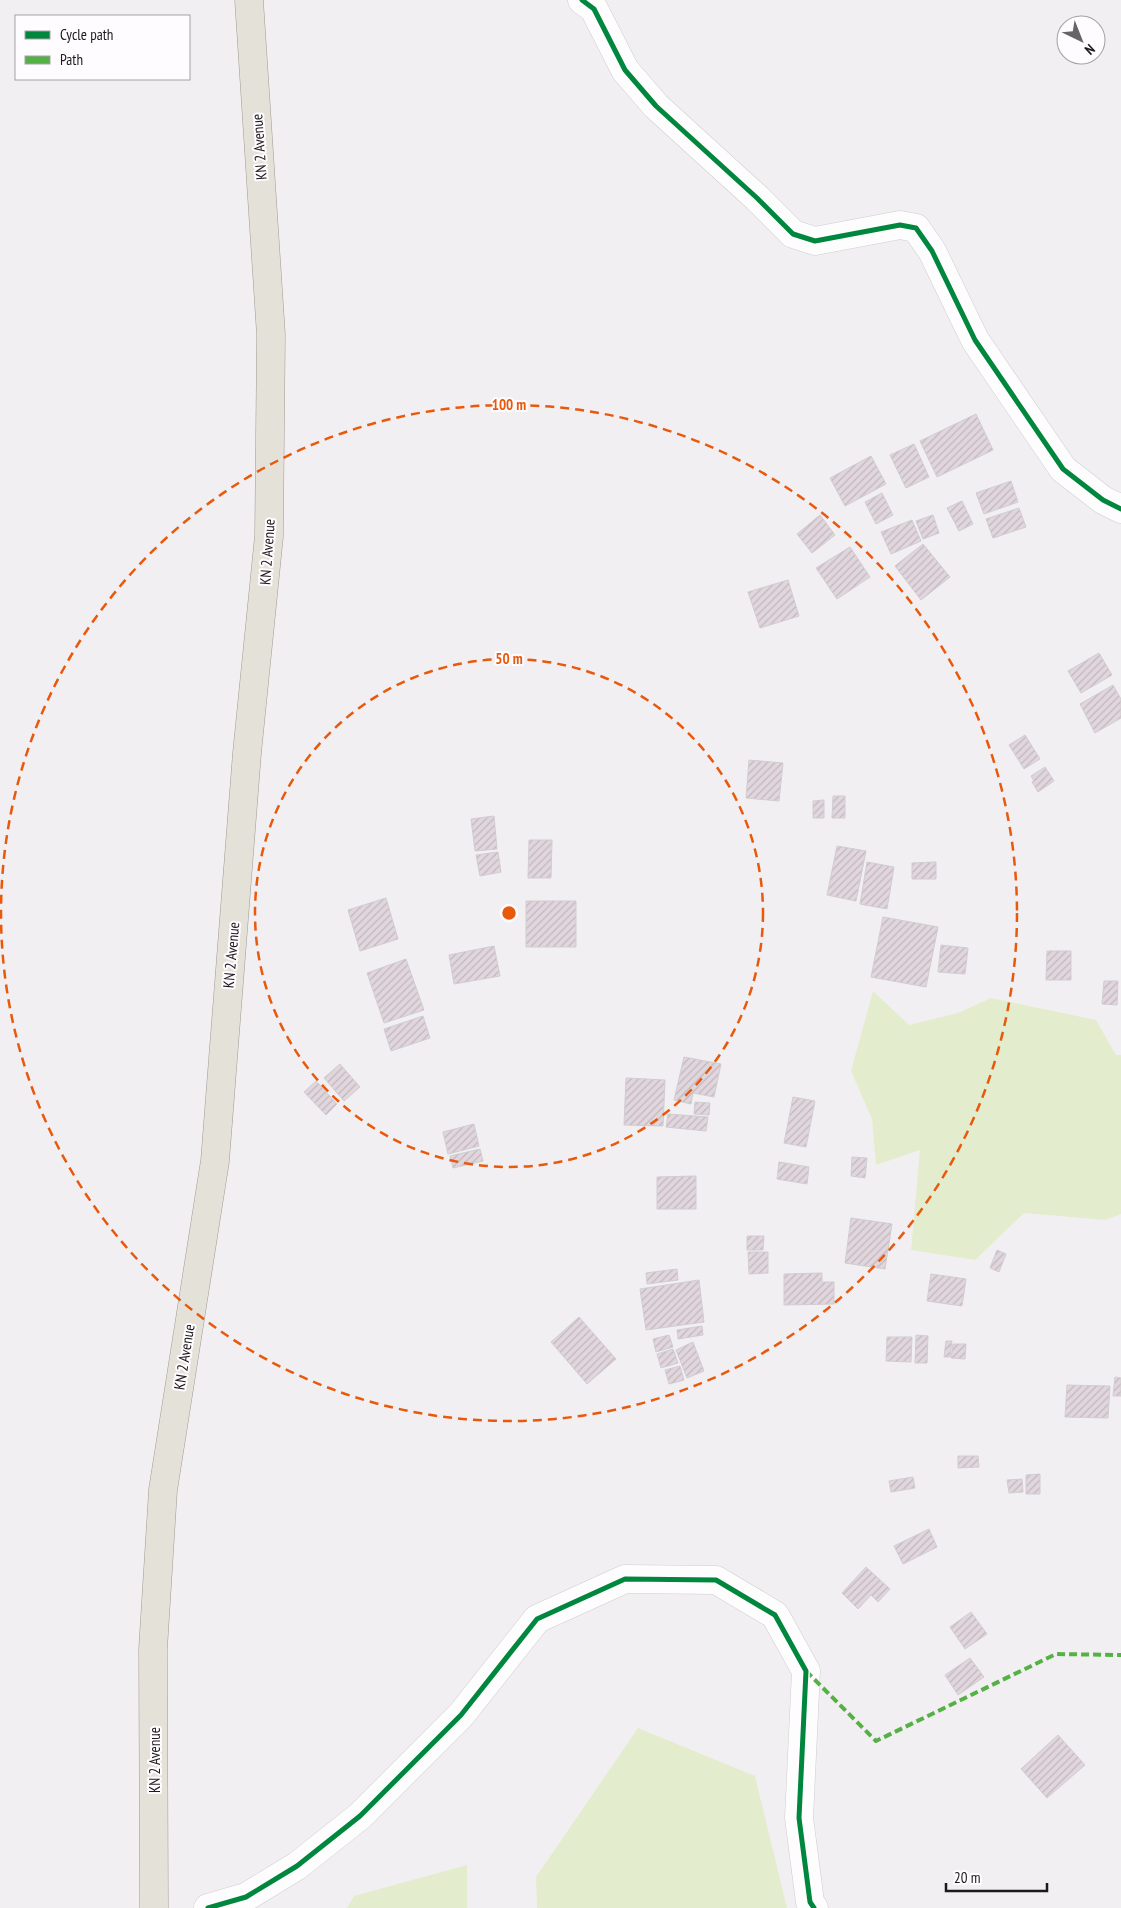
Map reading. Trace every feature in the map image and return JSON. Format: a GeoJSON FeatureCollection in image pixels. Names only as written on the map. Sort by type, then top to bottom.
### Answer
{"type":"FeatureCollection","features":[{"type":"Feature","properties":{"kind":"main road","name":"KN 2 Avenue"},"geometry":{"type":"LineString","coordinates":[[154,1908],[154,1649],[164,1490],[215,1161],[247,753],[270,536],[271,335],[249,0]]}},
{"type":"Feature","properties":{"kind":"street"},"geometry":{"type":"LineString","coordinates":[[582,0],[594,9],[625,70],[656,106],[757,198],[792,234],[815,241],[900,225],[916,228],[932,251],[974,340],[1063,469],[1103,500],[1121,509]]}},
{"type":"Feature","properties":{"kind":"street"},"geometry":{"type":"LineString","coordinates":[[208,1908],[246,1897],[298,1866],[360,1816],[460,1715],[537,1619],[626,1579],[716,1580],[775,1615],[806,1671],[798,1818],[810,1902],[814,1908]]}},
{"type":"Feature","properties":{"kind":"green space"},"geometry":{"type":"Polygon","coordinates":[[[873,991],[909,1025],[958,1013],[991,998],[1096,1020],[1116,1055],[1121,1055],[1121,1214],[1105,1220],[1024,1213],[975,1260],[911,1250],[920,1150],[876,1165],[872,1119],[851,1071],[873,991]]]}},
{"type":"Feature","properties":{"kind":"green space"},"geometry":{"type":"Polygon","coordinates":[[[638,1728],[755,1776],[787,1908],[537,1908],[536,1877],[638,1728]]]}},
{"type":"Feature","properties":{"kind":"green space"},"geometry":{"type":"Polygon","coordinates":[[[467,1865],[467,1908],[347,1908],[354,1896],[467,1865]]]}},
{"type":"Feature","properties":{"kind":"building"},"geometry":{"type":"Polygon","coordinates":[[[976,414],[993,450],[937,477],[920,441],[976,414]]]}},
{"type":"Feature","properties":{"kind":"building"},"geometry":{"type":"Polygon","coordinates":[[[914,444],[929,477],[906,488],[890,455],[914,444]]]}},
{"type":"Feature","properties":{"kind":"building"},"geometry":{"type":"Polygon","coordinates":[[[871,456],[886,484],[845,506],[830,478],[871,456]]]}},
{"type":"Feature","properties":{"kind":"building"},"geometry":{"type":"Polygon","coordinates":[[[1011,481],[1018,502],[984,514],[976,493],[1011,481]]]}},
{"type":"Feature","properties":{"kind":"building"},"geometry":{"type":"Polygon","coordinates":[[[882,493],[893,515],[876,524],[865,502],[882,493]]]}},
{"type":"Feature","properties":{"kind":"building"},"geometry":{"type":"Polygon","coordinates":[[[962,501],[973,524],[959,531],[947,508],[962,501]]]}},
{"type":"Feature","properties":{"kind":"building"},"geometry":{"type":"Polygon","coordinates":[[[1019,508],[1026,527],[993,538],[986,519],[1019,508]]]}},
{"type":"Feature","properties":{"kind":"building"},"geometry":{"type":"Polygon","coordinates":[[[820,515],[835,535],[812,553],[797,534],[820,515]]]}},
{"type":"Feature","properties":{"kind":"building"},"geometry":{"type":"Polygon","coordinates":[[[933,515],[939,533],[923,539],[916,521],[933,515]]]}},
{"type":"Feature","properties":{"kind":"building"},"geometry":{"type":"Polygon","coordinates":[[[912,520],[921,541],[891,554],[881,532],[912,520]]]}},
{"type":"Feature","properties":{"kind":"building"},"geometry":{"type":"Polygon","coordinates":[[[923,544],[950,577],[921,600],[895,566],[923,544]]]}},
{"type":"Feature","properties":{"kind":"building"},"geometry":{"type":"Polygon","coordinates":[[[850,547],[870,577],[837,599],[816,568],[850,547]]]}},
{"type":"Feature","properties":{"kind":"building"},"geometry":{"type":"Polygon","coordinates":[[[788,580],[799,616],[760,628],[748,592],[788,580]]]}},
{"type":"Feature","properties":{"kind":"building"},"geometry":{"type":"Polygon","coordinates":[[[1099,653],[1112,675],[1081,693],[1068,671],[1099,653]]]}},
{"type":"Feature","properties":{"kind":"building"},"geometry":{"type":"Polygon","coordinates":[[[1113,685],[1121,699],[1121,718],[1095,733],[1080,704],[1113,685]]]}},
{"type":"Feature","properties":{"kind":"building"},"geometry":{"type":"Polygon","coordinates":[[[1025,735],[1040,759],[1024,769],[1009,745],[1025,735]]]}},
{"type":"Feature","properties":{"kind":"building"},"geometry":{"type":"Polygon","coordinates":[[[749,760],[783,763],[779,801],[746,798],[749,760]]]}},
{"type":"Feature","properties":{"kind":"building"},"geometry":{"type":"Polygon","coordinates":[[[1045,767],[1054,781],[1038,792],[1031,776],[1045,767]]]}},
{"type":"Feature","properties":{"kind":"building"},"geometry":{"type":"Polygon","coordinates":[[[833,796],[845,796],[845,818],[832,818],[833,796]]]}},
{"type":"Feature","properties":{"kind":"building"},"geometry":{"type":"Polygon","coordinates":[[[824,800],[824,818],[813,818],[813,801],[824,800]]]}},
{"type":"Feature","properties":{"kind":"building"},"geometry":{"type":"Polygon","coordinates":[[[494,816],[497,849],[475,851],[471,819],[494,816]]]}},
{"type":"Feature","properties":{"kind":"building"},"geometry":{"type":"Polygon","coordinates":[[[529,840],[552,840],[551,878],[528,878],[529,840]]]}},
{"type":"Feature","properties":{"kind":"building"},"geometry":{"type":"Polygon","coordinates":[[[837,846],[866,851],[856,901],[827,895],[837,846]]]}},
{"type":"Feature","properties":{"kind":"building"},"geometry":{"type":"Polygon","coordinates":[[[498,852],[501,872],[480,876],[476,855],[498,852]]]}},
{"type":"Feature","properties":{"kind":"building"},"geometry":{"type":"Polygon","coordinates":[[[867,862],[894,867],[887,909],[860,904],[867,862]]]}},
{"type":"Feature","properties":{"kind":"building"},"geometry":{"type":"Polygon","coordinates":[[[936,862],[936,879],[912,879],[912,863],[936,862]]]}},
{"type":"Feature","properties":{"kind":"building"},"geometry":{"type":"Polygon","coordinates":[[[386,898],[398,939],[360,951],[348,910],[386,898]]]}},
{"type":"Feature","properties":{"kind":"building"},"geometry":{"type":"Polygon","coordinates":[[[526,901],[576,901],[576,947],[526,947],[526,901]]]}},
{"type":"Feature","properties":{"kind":"building"},"geometry":{"type":"Polygon","coordinates":[[[883,917],[938,927],[926,987],[871,977],[883,917]]]}},
{"type":"Feature","properties":{"kind":"building"},"geometry":{"type":"Polygon","coordinates":[[[941,945],[968,948],[965,974],[938,972],[941,945]]]}},
{"type":"Feature","properties":{"kind":"building"},"geometry":{"type":"Polygon","coordinates":[[[494,946],[500,976],[454,984],[449,955],[494,946]]]}},
{"type":"Feature","properties":{"kind":"building"},"geometry":{"type":"Polygon","coordinates":[[[1047,951],[1071,951],[1071,980],[1046,980],[1047,951]]]}},
{"type":"Feature","properties":{"kind":"building"},"geometry":{"type":"Polygon","coordinates":[[[406,959],[424,1010],[384,1023],[367,973],[406,959]]]}},
{"type":"Feature","properties":{"kind":"building"},"geometry":{"type":"Polygon","coordinates":[[[1104,981],[1118,981],[1117,1005],[1102,1004],[1104,981]]]}},
{"type":"Feature","properties":{"kind":"building"},"geometry":{"type":"Polygon","coordinates":[[[423,1016],[430,1038],[391,1051],[384,1029],[423,1016]]]}},
{"type":"Feature","properties":{"kind":"building"},"geometry":{"type":"Polygon","coordinates":[[[684,1057],[721,1064],[714,1097],[693,1093],[691,1104],[674,1100],[684,1057]]]}},
{"type":"Feature","properties":{"kind":"building"},"geometry":{"type":"Polygon","coordinates":[[[340,1064],[360,1087],[344,1101],[324,1078],[340,1064]]]}},
{"type":"Feature","properties":{"kind":"building"},"geometry":{"type":"Polygon","coordinates":[[[626,1078],[665,1080],[663,1126],[624,1125],[626,1078]]]}},
{"type":"Feature","properties":{"kind":"building"},"geometry":{"type":"Polygon","coordinates":[[[316,1081],[337,1104],[326,1115],[304,1092],[316,1081]]]}},
{"type":"Feature","properties":{"kind":"building"},"geometry":{"type":"Polygon","coordinates":[[[793,1097],[815,1101],[806,1147],[784,1143],[793,1097]]]}},
{"type":"Feature","properties":{"kind":"building"},"geometry":{"type":"Polygon","coordinates":[[[695,1102],[710,1103],[709,1115],[694,1114],[695,1102]]]}},
{"type":"Feature","properties":{"kind":"building"},"geometry":{"type":"Polygon","coordinates":[[[668,1114],[708,1117],[706,1131],[666,1127],[668,1114]]]}},
{"type":"Feature","properties":{"kind":"building"},"geometry":{"type":"Polygon","coordinates":[[[474,1124],[479,1146],[448,1154],[443,1132],[474,1124]]]}},
{"type":"Feature","properties":{"kind":"building"},"geometry":{"type":"Polygon","coordinates":[[[480,1149],[483,1161],[453,1168],[450,1156],[480,1149]]]}},
{"type":"Feature","properties":{"kind":"building"},"geometry":{"type":"Polygon","coordinates":[[[852,1157],[867,1158],[865,1178],[851,1176],[852,1157]]]}},
{"type":"Feature","properties":{"kind":"building"},"geometry":{"type":"Polygon","coordinates":[[[779,1162],[809,1167],[807,1184],[777,1179],[779,1162]]]}},
{"type":"Feature","properties":{"kind":"building"},"geometry":{"type":"Polygon","coordinates":[[[696,1176],[696,1209],[657,1209],[657,1177],[696,1176]]]}},
{"type":"Feature","properties":{"kind":"building"},"geometry":{"type":"Polygon","coordinates":[[[851,1218],[892,1224],[885,1269],[845,1263],[851,1218]]]}},
{"type":"Feature","properties":{"kind":"building"},"geometry":{"type":"Polygon","coordinates":[[[747,1236],[764,1236],[763,1250],[747,1250],[747,1236]]]}},
{"type":"Feature","properties":{"kind":"building"},"geometry":{"type":"Polygon","coordinates":[[[997,1250],[1006,1254],[999,1272],[990,1268],[997,1250]]]}},
{"type":"Feature","properties":{"kind":"building"},"geometry":{"type":"Polygon","coordinates":[[[748,1252],[768,1252],[768,1273],[749,1274],[748,1252]]]}},
{"type":"Feature","properties":{"kind":"building"},"geometry":{"type":"Polygon","coordinates":[[[677,1269],[678,1280],[647,1284],[646,1273],[677,1269]]]}},
{"type":"Feature","properties":{"kind":"building"},"geometry":{"type":"Polygon","coordinates":[[[822,1273],[822,1282],[834,1282],[834,1304],[784,1305],[784,1274],[822,1273]]]}},
{"type":"Feature","properties":{"kind":"building"},"geometry":{"type":"Polygon","coordinates":[[[931,1274],[966,1279],[962,1306],[927,1301],[931,1274]]]}},
{"type":"Feature","properties":{"kind":"building"},"geometry":{"type":"Polygon","coordinates":[[[699,1280],[704,1322],[646,1330],[640,1289],[699,1280]]]}},
{"type":"Feature","properties":{"kind":"building"},"geometry":{"type":"Polygon","coordinates":[[[579,1317],[616,1359],[587,1384],[551,1342],[579,1317]]]}},
{"type":"Feature","properties":{"kind":"building"},"geometry":{"type":"Polygon","coordinates":[[[702,1326],[703,1335],[678,1339],[677,1330],[702,1326]]]}},
{"type":"Feature","properties":{"kind":"building"},"geometry":{"type":"Polygon","coordinates":[[[669,1335],[673,1347],[656,1352],[653,1339],[669,1335]]]}},
{"type":"Feature","properties":{"kind":"building"},"geometry":{"type":"Polygon","coordinates":[[[916,1335],[928,1336],[927,1363],[915,1363],[916,1335]]]}},
{"type":"Feature","properties":{"kind":"building"},"geometry":{"type":"Polygon","coordinates":[[[887,1337],[912,1337],[911,1362],[886,1361],[887,1337]]]}},
{"type":"Feature","properties":{"kind":"building"},"geometry":{"type":"Polygon","coordinates":[[[946,1341],[952,1341],[950,1357],[944,1357],[946,1341]]]}},
{"type":"Feature","properties":{"kind":"building"},"geometry":{"type":"Polygon","coordinates":[[[693,1342],[704,1371],[687,1378],[676,1350],[693,1342]]]}},
{"type":"Feature","properties":{"kind":"building"},"geometry":{"type":"Polygon","coordinates":[[[953,1344],[966,1344],[965,1359],[951,1358],[953,1344]]]}},
{"type":"Feature","properties":{"kind":"building"},"geometry":{"type":"Polygon","coordinates":[[[673,1349],[678,1363],[661,1368],[657,1354],[673,1349]]]}},
{"type":"Feature","properties":{"kind":"building"},"geometry":{"type":"Polygon","coordinates":[[[680,1366],[684,1380],[669,1384],[665,1370],[680,1366]]]}},
{"type":"Feature","properties":{"kind":"building"},"geometry":{"type":"Polygon","coordinates":[[[1115,1377],[1121,1378],[1121,1396],[1113,1396],[1115,1377]]]}},
{"type":"Feature","properties":{"kind":"building"},"geometry":{"type":"Polygon","coordinates":[[[1067,1385],[1110,1386],[1108,1418],[1065,1417],[1067,1385]]]}},
{"type":"Feature","properties":{"kind":"building"},"geometry":{"type":"Polygon","coordinates":[[[958,1456],[978,1456],[979,1467],[958,1468],[958,1456]]]}},
{"type":"Feature","properties":{"kind":"building"},"geometry":{"type":"Polygon","coordinates":[[[1040,1474],[1040,1494],[1026,1494],[1026,1475],[1040,1474]]]}},
{"type":"Feature","properties":{"kind":"building"},"geometry":{"type":"Polygon","coordinates":[[[913,1477],[915,1488],[891,1492],[889,1481],[913,1477]]]}},
{"type":"Feature","properties":{"kind":"building"},"geometry":{"type":"Polygon","coordinates":[[[1022,1479],[1023,1492],[1009,1493],[1007,1480],[1022,1479]]]}},
{"type":"Feature","properties":{"kind":"building"},"geometry":{"type":"Polygon","coordinates":[[[929,1529],[937,1547],[903,1564],[894,1546],[929,1529]]]}},
{"type":"Feature","properties":{"kind":"building"},"geometry":{"type":"Polygon","coordinates":[[[866,1567],[890,1589],[878,1602],[871,1595],[858,1609],[842,1593],[866,1567]]]}},
{"type":"Feature","properties":{"kind":"building"},"geometry":{"type":"Polygon","coordinates":[[[971,1612],[987,1634],[965,1649],[950,1627],[971,1612]]]}},
{"type":"Feature","properties":{"kind":"building"},"geometry":{"type":"Polygon","coordinates":[[[970,1658],[984,1677],[958,1695],[945,1675],[970,1658]]]}},
{"type":"Feature","properties":{"kind":"building"},"geometry":{"type":"Polygon","coordinates":[[[1058,1735],[1085,1765],[1047,1798],[1021,1769],[1058,1735]]]}},
{"type":"Feature","properties":{"kind":"marked path"},"geometry":{"type":"LineString","coordinates":[[806,1671],[876,1741],[1056,1654],[1121,1655]]}},
{"type":"Feature","properties":{"kind":"cycle path"},"geometry":{"type":"LineString","coordinates":[[582,0],[594,9],[625,70],[656,106],[757,198],[793,234],[815,241],[900,225],[916,228],[932,251],[975,340],[1063,469],[1103,500],[1121,509]]}},
{"type":"Feature","properties":{"kind":"cycle path"},"geometry":{"type":"LineString","coordinates":[[208,1908],[246,1897],[297,1866],[360,1816],[461,1715],[537,1619],[625,1579],[716,1580],[775,1615],[806,1671],[799,1818],[810,1902],[814,1908]]}}]}
